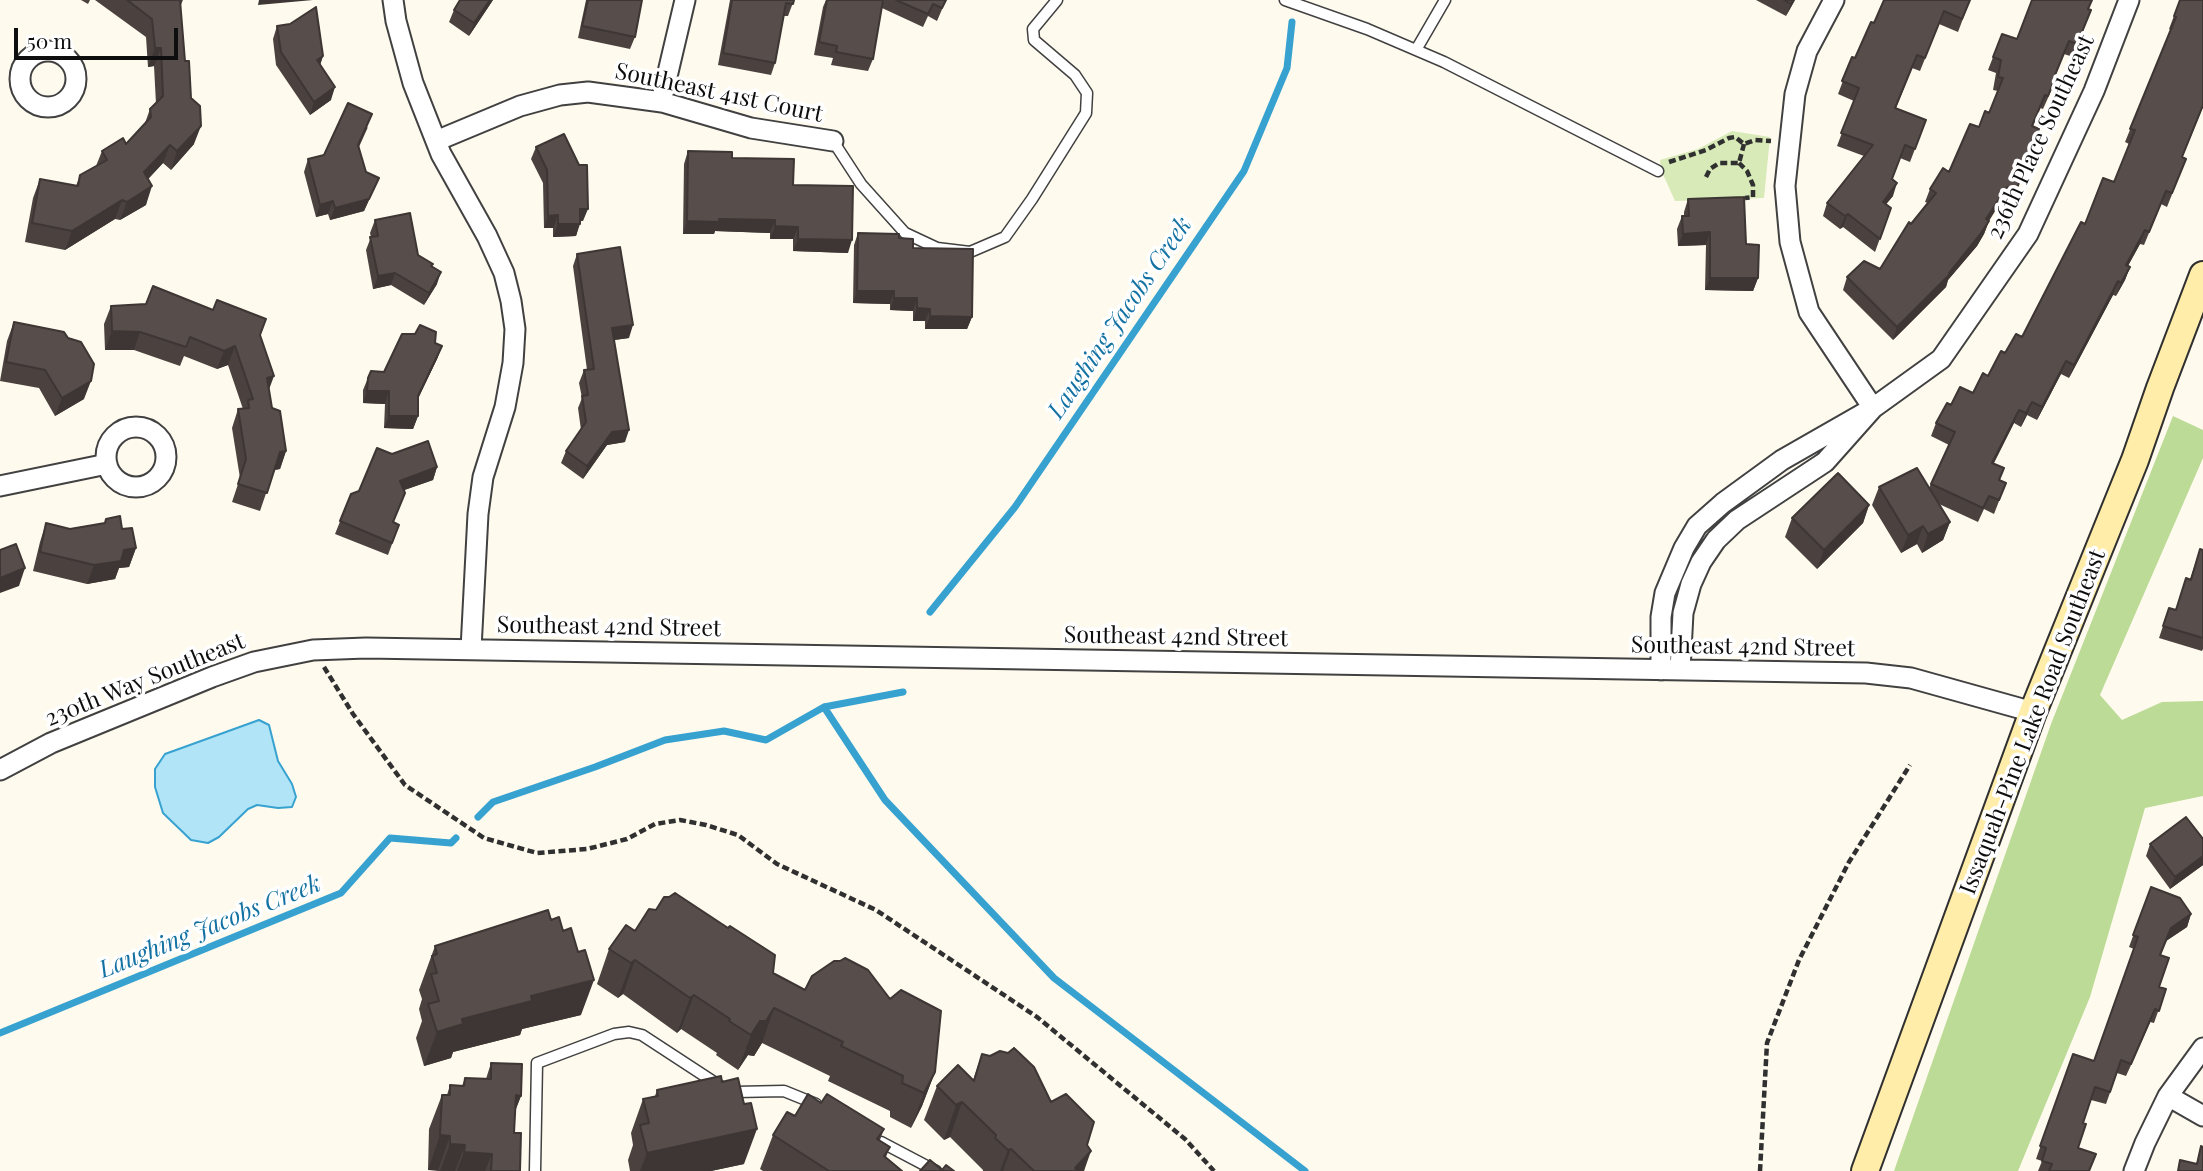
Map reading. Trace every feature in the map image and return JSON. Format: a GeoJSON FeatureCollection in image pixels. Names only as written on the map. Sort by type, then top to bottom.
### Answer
{"type":"FeatureCollection","features":[{"type":"Feature","properties":{"kind":"main road","name":"Issaquah-Pine Lake Road Southeast"},"geometry":{"type":"LineString","coordinates":[[1865,1171],[2033,712],[2135,460],[2203,275]]}},
{"type":"Feature","properties":{"kind":"street"},"geometry":{"type":"LineString","coordinates":[[393,0],[413,83],[436,141],[504,273],[515,329],[513,363],[505,407],[483,477],[478,514],[471,649]]}},
{"type":"Feature","properties":{"kind":"street"},"geometry":{"type":"LineString","coordinates":[[661,102],[685,0]]}},
{"type":"Feature","properties":{"kind":"street"},"geometry":{"type":"LineString","coordinates":[[1834,0],[1807,51],[1795,94],[1784,186],[1790,242],[1809,312],[1872,408]]}},
{"type":"Feature","properties":{"kind":"street","name":"236th Place Southeast"},"geometry":{"type":"LineString","coordinates":[[1670,670],[1661,617],[1665,593],[1684,548],[1697,526],[1723,503],[1782,460],[1872,408],[1941,359],[2028,234],[2094,91],[2129,0]]}},
{"type":"Feature","properties":{"kind":"street"},"geometry":{"type":"LineString","coordinates":[[0,79],[20,79]]}},
{"type":"Feature","properties":{"kind":"street","name":"Southeast 41st Court"},"geometry":{"type":"LineString","coordinates":[[436,141],[520,106],[560,95],[588,92],[661,102],[751,128],[833,141]]}},
{"type":"Feature","properties":{"kind":"street"},"geometry":{"type":"LineString","coordinates":[[0,486],[107,464]]}},
{"type":"Feature","properties":{"kind":"street","name":"Southeast 42nd Street"},"geometry":{"type":"LineString","coordinates":[[313,650],[471,649],[1866,673],[1911,678],[2033,712]]}},
{"type":"Feature","properties":{"kind":"street","name":"230th Way Southeast"},"geometry":{"type":"LineString","coordinates":[[0,770],[51,743],[212,677],[254,662],[313,650]]}},
{"type":"Feature","properties":{"kind":"street"},"geometry":{"type":"LineString","coordinates":[[2134,1171],[2168,1096],[2203,1048]]}},
{"type":"Feature","properties":{"kind":"street"},"geometry":{"type":"LineString","coordinates":[[2168,1096],[2203,1116]]}},
{"type":"Feature","properties":{"kind":"lane"},"geometry":{"type":"LineString","coordinates":[[833,141],[861,184],[905,233],[937,248],[970,252],[1005,237],[1086,113],[1087,93],[1075,75],[1034,40],[1033,29],[1057,0]]}},
{"type":"Feature","properties":{"kind":"lane"},"geometry":{"type":"LineString","coordinates":[[1285,0],[1367,29],[1444,62],[1656,169]]}},
{"type":"Feature","properties":{"kind":"lane"},"geometry":{"type":"LineString","coordinates":[[1416,50],[1445,0]]}},
{"type":"Feature","properties":{"kind":"lane"},"geometry":{"type":"LineString","coordinates":[[526,1067],[614,1034],[629,1032],[642,1035],[720,1086],[736,1091],[784,1091],[821,1107]]}},
{"type":"Feature","properties":{"kind":"lane"},"geometry":{"type":"LineString","coordinates":[[534,1171],[537,1063]]}},
{"type":"Feature","properties":{"kind":"lane"},"geometry":{"type":"LineString","coordinates":[[876,1139],[936,1171]]}},
{"type":"Feature","properties":{"kind":"path"},"geometry":{"type":"LineString","coordinates":[[1656,169],[1729,138],[1735,137],[1744,144]]}},
{"type":"Feature","properties":{"kind":"path"},"geometry":{"type":"LineString","coordinates":[[1744,144],[1755,139],[1771,141]]}},
{"type":"Feature","properties":{"kind":"path"},"geometry":{"type":"LineString","coordinates":[[1739,163],[1744,144]]}},
{"type":"Feature","properties":{"kind":"path"},"geometry":{"type":"LineString","coordinates":[[1706,177],[1710,169],[1719,163],[1739,163],[1747,171],[1754,185],[1754,197],[1745,198]]}},
{"type":"Feature","properties":{"kind":"path"},"geometry":{"type":"LineString","coordinates":[[313,650],[353,714],[405,785],[484,838],[537,853],[587,849],[627,839],[655,824],[680,820],[738,835],[777,864],[876,910],[1037,1017],[1185,1139],[1214,1171]]}},
{"type":"Feature","properties":{"kind":"path"},"geometry":{"type":"LineString","coordinates":[[1760,1171],[1767,1043],[1799,960],[1849,862],[1910,765]]}},
{"type":"Feature","properties":{"kind":"green space"},"geometry":{"type":"Polygon","coordinates":[[[1732,131],[1770,137],[1764,198],[1675,201],[1661,170],[1660,160],[1698,149],[1732,131]]]}},
{"type":"Feature","properties":{"kind":"green space"},"geometry":{"type":"Polygon","coordinates":[[[2173,416],[2203,430],[2203,458],[2100,695],[2122,720],[2162,702],[2203,701],[2203,796],[2145,808],[2090,997],[2018,1171],[1894,1171],[2051,724],[2173,416]]]}},
{"type":"Feature","properties":{"kind":"water"},"geometry":{"type":"Polygon","coordinates":[[[259,720],[269,725],[278,761],[292,784],[296,797],[292,807],[257,805],[248,809],[219,837],[208,843],[191,840],[163,813],[155,787],[155,769],[165,754],[259,720]]]}},
{"type":"Feature","properties":{"kind":"building"},"geometry":{"type":"Polygon","coordinates":[[[127,0],[180,0],[185,61],[189,61],[191,98],[200,106],[201,126],[177,151],[170,145],[144,172],[152,186],[127,202],[122,200],[72,231],[32,223],[40,179],[78,186],[80,175],[107,160],[102,151],[123,138],[126,144],[151,117],[150,109],[163,96],[161,48],[155,48],[152,19],[127,0]]]}},
{"type":"Feature","properties":{"kind":"building"},"geometry":{"type":"Polygon","coordinates":[[[460,0],[490,0],[474,23],[454,10],[460,0]]]}},
{"type":"Feature","properties":{"kind":"building"},"geometry":{"type":"Polygon","coordinates":[[[588,0],[642,0],[635,37],[582,26],[588,0]]]}},
{"type":"Feature","properties":{"kind":"building"},"geometry":{"type":"Polygon","coordinates":[[[732,0],[794,0],[793,4],[786,3],[775,63],[723,53],[732,0]]]}},
{"type":"Feature","properties":{"kind":"building"},"geometry":{"type":"Polygon","coordinates":[[[827,0],[883,0],[873,59],[836,52],[837,46],[819,42],[827,0]]]}},
{"type":"Feature","properties":{"kind":"building"},"geometry":{"type":"Polygon","coordinates":[[[896,0],[946,0],[942,8],[933,4],[928,14],[896,0]]]}},
{"type":"Feature","properties":{"kind":"building"},"geometry":{"type":"Polygon","coordinates":[[[1884,0],[1970,0],[1962,19],[1944,11],[1925,58],[1917,55],[1895,108],[1926,120],[1915,149],[1905,145],[1892,179],[1897,183],[1883,202],[1891,208],[1880,239],[1848,214],[1845,216],[1827,203],[1873,145],[1841,133],[1859,88],[1842,81],[1852,57],[1855,58],[1884,0]]]}},
{"type":"Feature","properties":{"kind":"building"},"geometry":{"type":"Polygon","coordinates":[[[2032,0],[2092,0],[2088,9],[2091,10],[2077,44],[2069,41],[2048,96],[2045,95],[2032,126],[2039,129],[2016,191],[2007,187],[1986,219],[1989,221],[1950,274],[1897,327],[1847,277],[1864,261],[1880,269],[1909,222],[1911,224],[1936,193],[1930,189],[1943,168],[1949,172],[1970,124],[1979,127],[1985,111],[1989,113],[2003,78],[1998,77],[2001,60],[1993,57],[2002,34],[2017,39],[2032,0]]]}},
{"type":"Feature","properties":{"kind":"building"},"geometry":{"type":"Polygon","coordinates":[[[2180,0],[2203,0],[2203,105],[2182,157],[2186,159],[2172,193],[2166,191],[2149,232],[2145,230],[2126,265],[2130,267],[2121,283],[2118,281],[2074,365],[2066,361],[2042,407],[2032,402],[2026,413],[2019,410],[1992,463],[2004,468],[1999,480],[2006,483],[1999,500],[1989,496],[1983,508],[1931,484],[1955,432],[1936,423],[1947,403],[1951,405],[1960,387],[1973,393],[1983,373],[1988,376],[2001,351],[2005,353],[2016,334],[2022,337],[2081,222],[2085,224],[2103,178],[2114,182],[2135,130],[2130,129],[2176,17],[2174,16],[2180,0]]]}},
{"type":"Feature","properties":{"kind":"building"},"geometry":{"type":"Polygon","coordinates":[[[316,7],[323,56],[317,60],[335,87],[314,102],[281,52],[277,26],[290,24],[316,7]]]}},
{"type":"Feature","properties":{"kind":"building"},"geometry":{"type":"Polygon","coordinates":[[[348,103],[372,114],[358,145],[366,172],[379,178],[369,199],[335,208],[333,201],[320,205],[308,159],[324,155],[348,103]]]}},
{"type":"Feature","properties":{"kind":"building"},"geometry":{"type":"Polygon","coordinates":[[[564,134],[579,165],[587,165],[588,209],[580,209],[580,224],[558,224],[558,215],[548,216],[547,170],[536,147],[564,134]]]}},
{"type":"Feature","properties":{"kind":"building"},"geometry":{"type":"Polygon","coordinates":[[[688,151],[732,152],[732,158],[794,159],[793,185],[853,186],[852,240],[798,239],[798,227],[775,226],[775,220],[687,221],[688,151]]]}},
{"type":"Feature","properties":{"kind":"building"},"geometry":{"type":"Polygon","coordinates":[[[1744,197],[1746,244],[1759,245],[1758,278],[1710,278],[1710,232],[1683,234],[1682,216],[1689,216],[1688,199],[1744,197]]]}},
{"type":"Feature","properties":{"kind":"building"},"geometry":{"type":"Polygon","coordinates":[[[410,213],[418,255],[441,272],[429,293],[395,273],[378,276],[370,237],[378,236],[375,220],[410,213]]]}},
{"type":"Feature","properties":{"kind":"building"},"geometry":{"type":"Polygon","coordinates":[[[858,233],[899,234],[899,238],[913,239],[913,248],[973,249],[972,317],[930,316],[930,309],[917,308],[917,298],[894,298],[894,291],[857,291],[858,233]]]}},
{"type":"Feature","properties":{"kind":"building"},"geometry":{"type":"Polygon","coordinates":[[[620,247],[633,325],[612,328],[629,430],[612,432],[587,466],[566,451],[586,422],[582,396],[588,395],[584,370],[594,369],[577,254],[620,247]]]}},
{"type":"Feature","properties":{"kind":"building"},"geometry":{"type":"Polygon","coordinates":[[[153,286],[213,310],[217,300],[266,319],[260,335],[274,376],[267,378],[272,408],[280,411],[286,451],[280,452],[267,493],[238,484],[246,459],[238,409],[249,408],[248,400],[253,399],[235,346],[224,351],[190,337],[186,347],[140,332],[112,331],[111,306],[146,304],[153,286]]]}},
{"type":"Feature","properties":{"kind":"building"},"geometry":{"type":"Polygon","coordinates":[[[14,322],[64,332],[68,338],[81,342],[94,364],[91,381],[62,398],[45,370],[6,362],[14,322]]]}},
{"type":"Feature","properties":{"kind":"building"},"geometry":{"type":"Polygon","coordinates":[[[420,325],[436,332],[435,343],[442,346],[418,396],[418,416],[389,416],[389,391],[367,391],[368,378],[371,371],[384,372],[402,334],[415,334],[420,325]]]}},
{"type":"Feature","properties":{"kind":"building"},"geometry":{"type":"Polygon","coordinates":[[[428,441],[437,467],[400,481],[405,493],[393,522],[399,525],[392,543],[340,521],[351,494],[359,491],[377,448],[392,454],[428,441]]]}},
{"type":"Feature","properties":{"kind":"building"},"geometry":{"type":"Polygon","coordinates":[[[1917,468],[1950,522],[1928,534],[1923,526],[1908,535],[1879,487],[1917,468]]]}},
{"type":"Feature","properties":{"kind":"building"},"geometry":{"type":"Polygon","coordinates":[[[1838,473],[1869,505],[1824,550],[1792,518],[1838,473]]]}},
{"type":"Feature","properties":{"kind":"building"},"geometry":{"type":"Polygon","coordinates":[[[120,516],[122,529],[132,528],[136,548],[124,550],[121,561],[94,565],[40,552],[46,523],[70,529],[105,523],[106,519],[120,516]]]}},
{"type":"Feature","properties":{"kind":"building"},"geometry":{"type":"Polygon","coordinates":[[[16,544],[25,568],[0,578],[0,550],[16,544]]]}},
{"type":"Feature","properties":{"kind":"building"},"geometry":{"type":"Polygon","coordinates":[[[2200,549],[2203,550],[2203,638],[2163,626],[2169,608],[2176,610],[2186,578],[2191,580],[2200,549]]]}},
{"type":"Feature","properties":{"kind":"building"},"geometry":{"type":"Polygon","coordinates":[[[2186,817],[2203,839],[2203,856],[2175,877],[2150,844],[2186,817]]]}},
{"type":"Feature","properties":{"kind":"building"},"geometry":{"type":"Polygon","coordinates":[[[2151,887],[2180,898],[2191,914],[2171,928],[2160,955],[2169,958],[2159,987],[2166,989],[2159,1011],[2155,1009],[2131,1064],[2121,1060],[2110,1092],[2095,1087],[2078,1148],[2096,1154],[2089,1171],[2049,1171],[2052,1164],[2042,1161],[2046,1148],[2040,1146],[2073,1054],[2094,1061],[2138,937],[2133,935],[2151,887]]]}},
{"type":"Feature","properties":{"kind":"building"},"geometry":{"type":"Polygon","coordinates":[[[675,893],[775,955],[773,973],[805,990],[812,976],[834,961],[845,958],[868,970],[890,999],[901,990],[941,1011],[935,1072],[924,1093],[902,1083],[903,1076],[841,1046],[843,1042],[774,1008],[766,1021],[760,1021],[751,1035],[694,995],[690,998],[635,960],[631,963],[609,949],[626,925],[635,931],[649,909],[656,910],[664,897],[675,893]]]}},
{"type":"Feature","properties":{"kind":"building"},"geometry":{"type":"Polygon","coordinates":[[[548,910],[551,920],[559,917],[563,931],[571,928],[578,952],[585,950],[594,980],[531,996],[532,1001],[462,1019],[463,1024],[437,1032],[428,1004],[439,1001],[431,974],[437,973],[432,956],[437,954],[435,946],[548,910]]]}},
{"type":"Feature","properties":{"kind":"building"},"geometry":{"type":"Polygon","coordinates":[[[1014,1048],[1034,1067],[1051,1102],[1066,1094],[1094,1122],[1087,1145],[1091,1151],[1075,1168],[1077,1171],[1034,1171],[995,1138],[996,1135],[962,1102],[956,1105],[937,1086],[958,1065],[974,1081],[982,1054],[990,1056],[1000,1051],[1008,1053],[1014,1048]]]}},
{"type":"Feature","properties":{"kind":"building"},"geometry":{"type":"Polygon","coordinates":[[[491,1063],[522,1064],[521,1096],[516,1095],[514,1133],[521,1133],[520,1171],[491,1171],[492,1154],[464,1152],[465,1145],[450,1144],[450,1136],[440,1135],[442,1095],[450,1095],[450,1085],[464,1086],[465,1078],[491,1079],[491,1063]]]}},
{"type":"Feature","properties":{"kind":"building"},"geometry":{"type":"Polygon","coordinates":[[[721,1076],[722,1082],[738,1078],[744,1104],[751,1103],[757,1129],[647,1153],[640,1125],[649,1123],[643,1099],[658,1096],[657,1090],[721,1076]]]}},
{"type":"Feature","properties":{"kind":"building"},"geometry":{"type":"Polygon","coordinates":[[[808,1094],[821,1103],[827,1094],[884,1129],[877,1139],[890,1147],[884,1156],[902,1171],[829,1171],[773,1135],[787,1112],[795,1116],[808,1094]]]}},
{"type":"Feature","properties":{"kind":"building"},"geometry":{"type":"Polygon","coordinates":[[[2201,1146],[2203,1171],[2178,1171],[2180,1160],[2197,1164],[2201,1146]]]}},
{"type":"Feature","properties":{"kind":"building"},"geometry":{"type":"Polygon","coordinates":[[[930,1160],[942,1170],[946,1165],[954,1171],[920,1171],[930,1160]]]}},
{"type":"Feature","properties":{"kind":"waterway","name":"Laughing Jacobs Creek"},"geometry":{"type":"LineString","coordinates":[[930,612],[1015,507],[1244,171],[1287,68],[1292,22]]}},
{"type":"Feature","properties":{"kind":"waterway","name":"Laughing Jacobs Creek"},"geometry":{"type":"LineString","coordinates":[[478,817],[493,802],[665,740],[724,731],[766,740],[824,707],[903,692]]}},
{"type":"Feature","properties":{"kind":"waterway"},"geometry":{"type":"LineString","coordinates":[[824,707],[885,800],[1054,978],[1305,1171]]}},
{"type":"Feature","properties":{"kind":"waterway","name":"Laughing Jacobs Creek"},"geometry":{"type":"LineString","coordinates":[[0,1033],[341,893],[390,838],[451,843],[456,838]]}}]}
